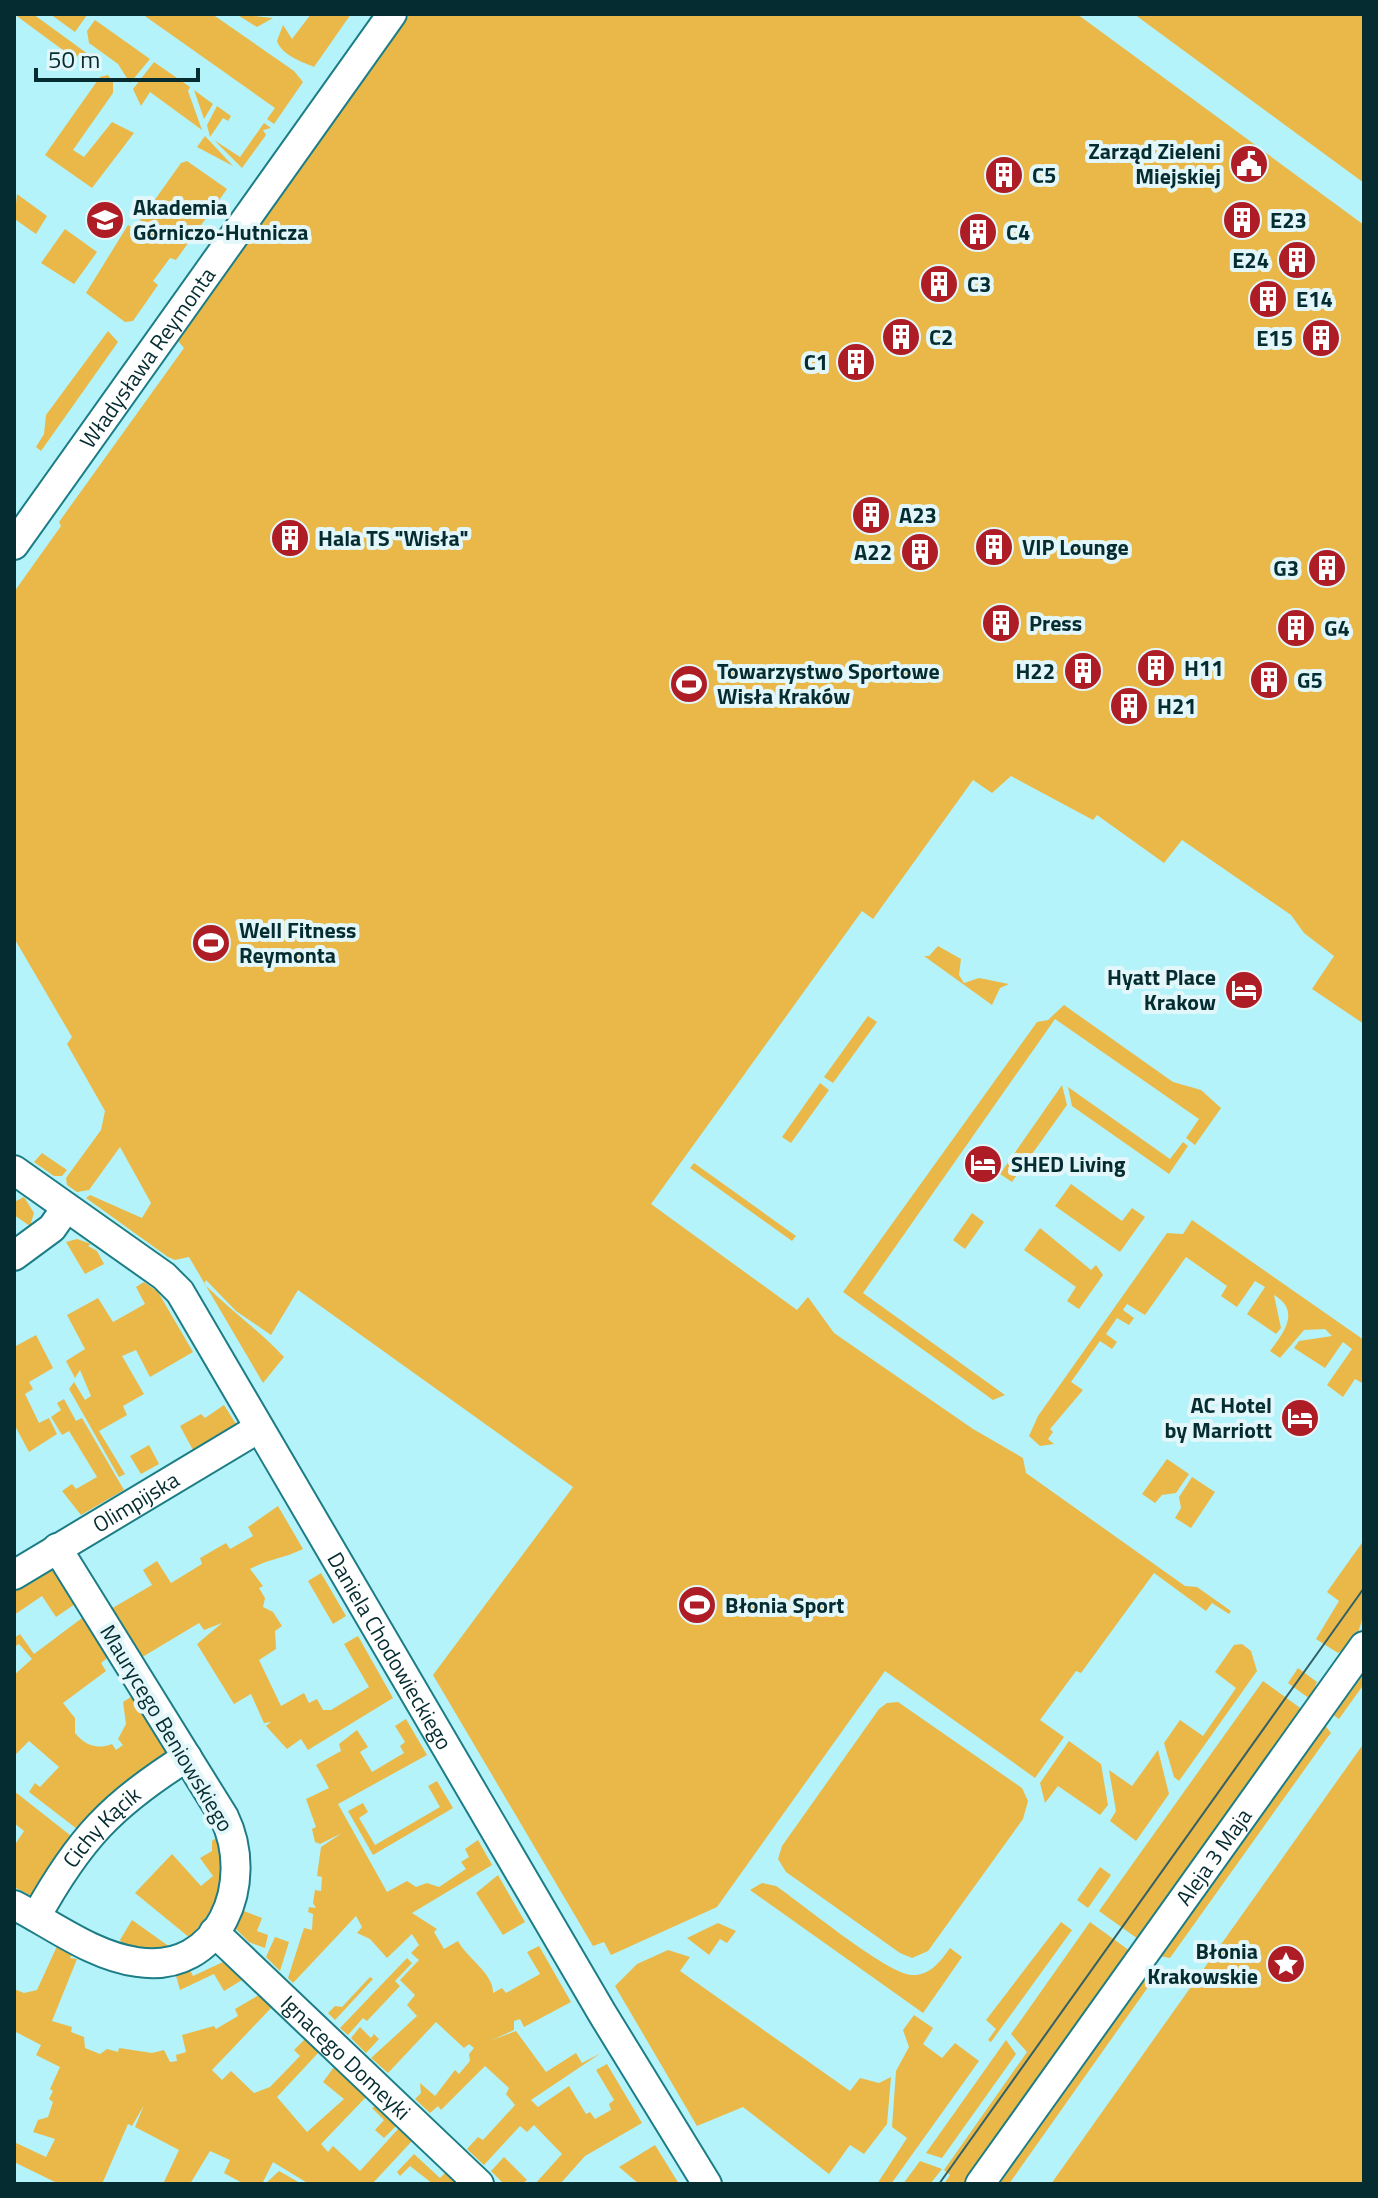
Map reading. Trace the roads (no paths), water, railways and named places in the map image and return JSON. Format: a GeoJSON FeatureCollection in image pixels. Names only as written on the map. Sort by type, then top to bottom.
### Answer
{"type":"FeatureCollection","features":[{"type":"Feature","properties":{"kind":"street","name":"Władysława Reymonta"},"geometry":{"type":"LineString","coordinates":[[14,545],[392,14]]}},
{"type":"Feature","properties":{"kind":"street","name":"Daniela Chodowieckiego"},"geometry":{"type":"LineString","coordinates":[[14,1170],[175,1286],[597,2005],[707,2184]]}},
{"type":"Feature","properties":{"kind":"street"},"geometry":{"type":"LineString","coordinates":[[14,1256],[52,1228],[66,1208]]}},
{"type":"Feature","properties":{"kind":"street","name":"Olimpijska"},"geometry":{"type":"LineString","coordinates":[[14,1575],[259,1428]]}},
{"type":"Feature","properties":{"kind":"street","name":"Maurycego Beniowskiego"},"geometry":{"type":"LineString","coordinates":[[25,1911],[103,1952],[141,1963],[184,1956],[214,1932],[235,1893],[238,1861],[230,1829],[57,1548]]}},
{"type":"Feature","properties":{"kind":"street","name":"Aleja 3 Maja"},"geometry":{"type":"LineString","coordinates":[[980,2184],[1364,1646]]}},
{"type":"Feature","properties":{"kind":"street","name":"Cichy Kącik"},"geometry":{"type":"LineString","coordinates":[[25,1911],[101,1821],[135,1791],[187,1757]]}},
{"type":"Feature","properties":{"kind":"street","name":"Ignacego Domeyki"},"geometry":{"type":"LineString","coordinates":[[214,1932],[479,2184]]}},
{"type":"Feature","properties":{"kind":"tram line"},"geometry":{"type":"LineString","coordinates":[[939,2184],[1364,1588]]}},
{"type":"Feature","properties":{"kind":"place","name":"Zarząd Zieleni Miejskiej"},"geometry":{"type":"Point","coordinates":[1249,164]}},
{"type":"Feature","properties":{"kind":"place","name":"C5"},"geometry":{"type":"Point","coordinates":[1004,175]}},
{"type":"Feature","properties":{"kind":"place","name":"Akademia Górniczo-Hutnicza"},"geometry":{"type":"Point","coordinates":[105,220]}},
{"type":"Feature","properties":{"kind":"place","name":"E23"},"geometry":{"type":"Point","coordinates":[1242,220]}},
{"type":"Feature","properties":{"kind":"place","name":"C4"},"geometry":{"type":"Point","coordinates":[978,232]}},
{"type":"Feature","properties":{"kind":"place","name":"E24"},"geometry":{"type":"Point","coordinates":[1297,260]}},
{"type":"Feature","properties":{"kind":"place","name":"C3"},"geometry":{"type":"Point","coordinates":[939,284]}},
{"type":"Feature","properties":{"kind":"place","name":"E14"},"geometry":{"type":"Point","coordinates":[1268,299]}},
{"type":"Feature","properties":{"kind":"place","name":"C2"},"geometry":{"type":"Point","coordinates":[901,337]}},
{"type":"Feature","properties":{"kind":"place","name":"E15"},"geometry":{"type":"Point","coordinates":[1321,338]}},
{"type":"Feature","properties":{"kind":"place","name":"C1"},"geometry":{"type":"Point","coordinates":[856,362]}},
{"type":"Feature","properties":{"kind":"place","name":"A23"},"geometry":{"type":"Point","coordinates":[871,515]}},
{"type":"Feature","properties":{"kind":"place","name":"Hala TS \"Wisła\""},"geometry":{"type":"Point","coordinates":[290,538]}},
{"type":"Feature","properties":{"kind":"place","name":"VIP Lounge"},"geometry":{"type":"Point","coordinates":[994,547]}},
{"type":"Feature","properties":{"kind":"place","name":"A22"},"geometry":{"type":"Point","coordinates":[920,552]}},
{"type":"Feature","properties":{"kind":"place","name":"G3"},"geometry":{"type":"Point","coordinates":[1327,568]}},
{"type":"Feature","properties":{"kind":"place","name":"Press"},"geometry":{"type":"Point","coordinates":[1001,623]}},
{"type":"Feature","properties":{"kind":"place","name":"G4"},"geometry":{"type":"Point","coordinates":[1296,628]}},
{"type":"Feature","properties":{"kind":"place","name":"H11"},"geometry":{"type":"Point","coordinates":[1156,668]}},
{"type":"Feature","properties":{"kind":"place","name":"H22"},"geometry":{"type":"Point","coordinates":[1083,671]}},
{"type":"Feature","properties":{"kind":"place","name":"G5"},"geometry":{"type":"Point","coordinates":[1269,680]}},
{"type":"Feature","properties":{"kind":"place","name":"Towarzystwo Sportowe Wisła Kraków"},"geometry":{"type":"Point","coordinates":[689,684]}},
{"type":"Feature","properties":{"kind":"place","name":"H21"},"geometry":{"type":"Point","coordinates":[1129,706]}},
{"type":"Feature","properties":{"kind":"place","name":"Well Fitness Reymonta"},"geometry":{"type":"Point","coordinates":[211,943]}},
{"type":"Feature","properties":{"kind":"place","name":"Hyatt Place Krakow"},"geometry":{"type":"Point","coordinates":[1244,990]}},
{"type":"Feature","properties":{"kind":"place","name":"SHED Living"},"geometry":{"type":"Point","coordinates":[983,1164]}},
{"type":"Feature","properties":{"kind":"place","name":"AC Hotel by Marriott"},"geometry":{"type":"Point","coordinates":[1300,1418]}},
{"type":"Feature","properties":{"kind":"place","name":"Błonia Sport"},"geometry":{"type":"Point","coordinates":[697,1605]}},
{"type":"Feature","properties":{"kind":"place","name":"Błonia Krakowskie"},"geometry":{"type":"Point","coordinates":[1286,1964]}}]}
